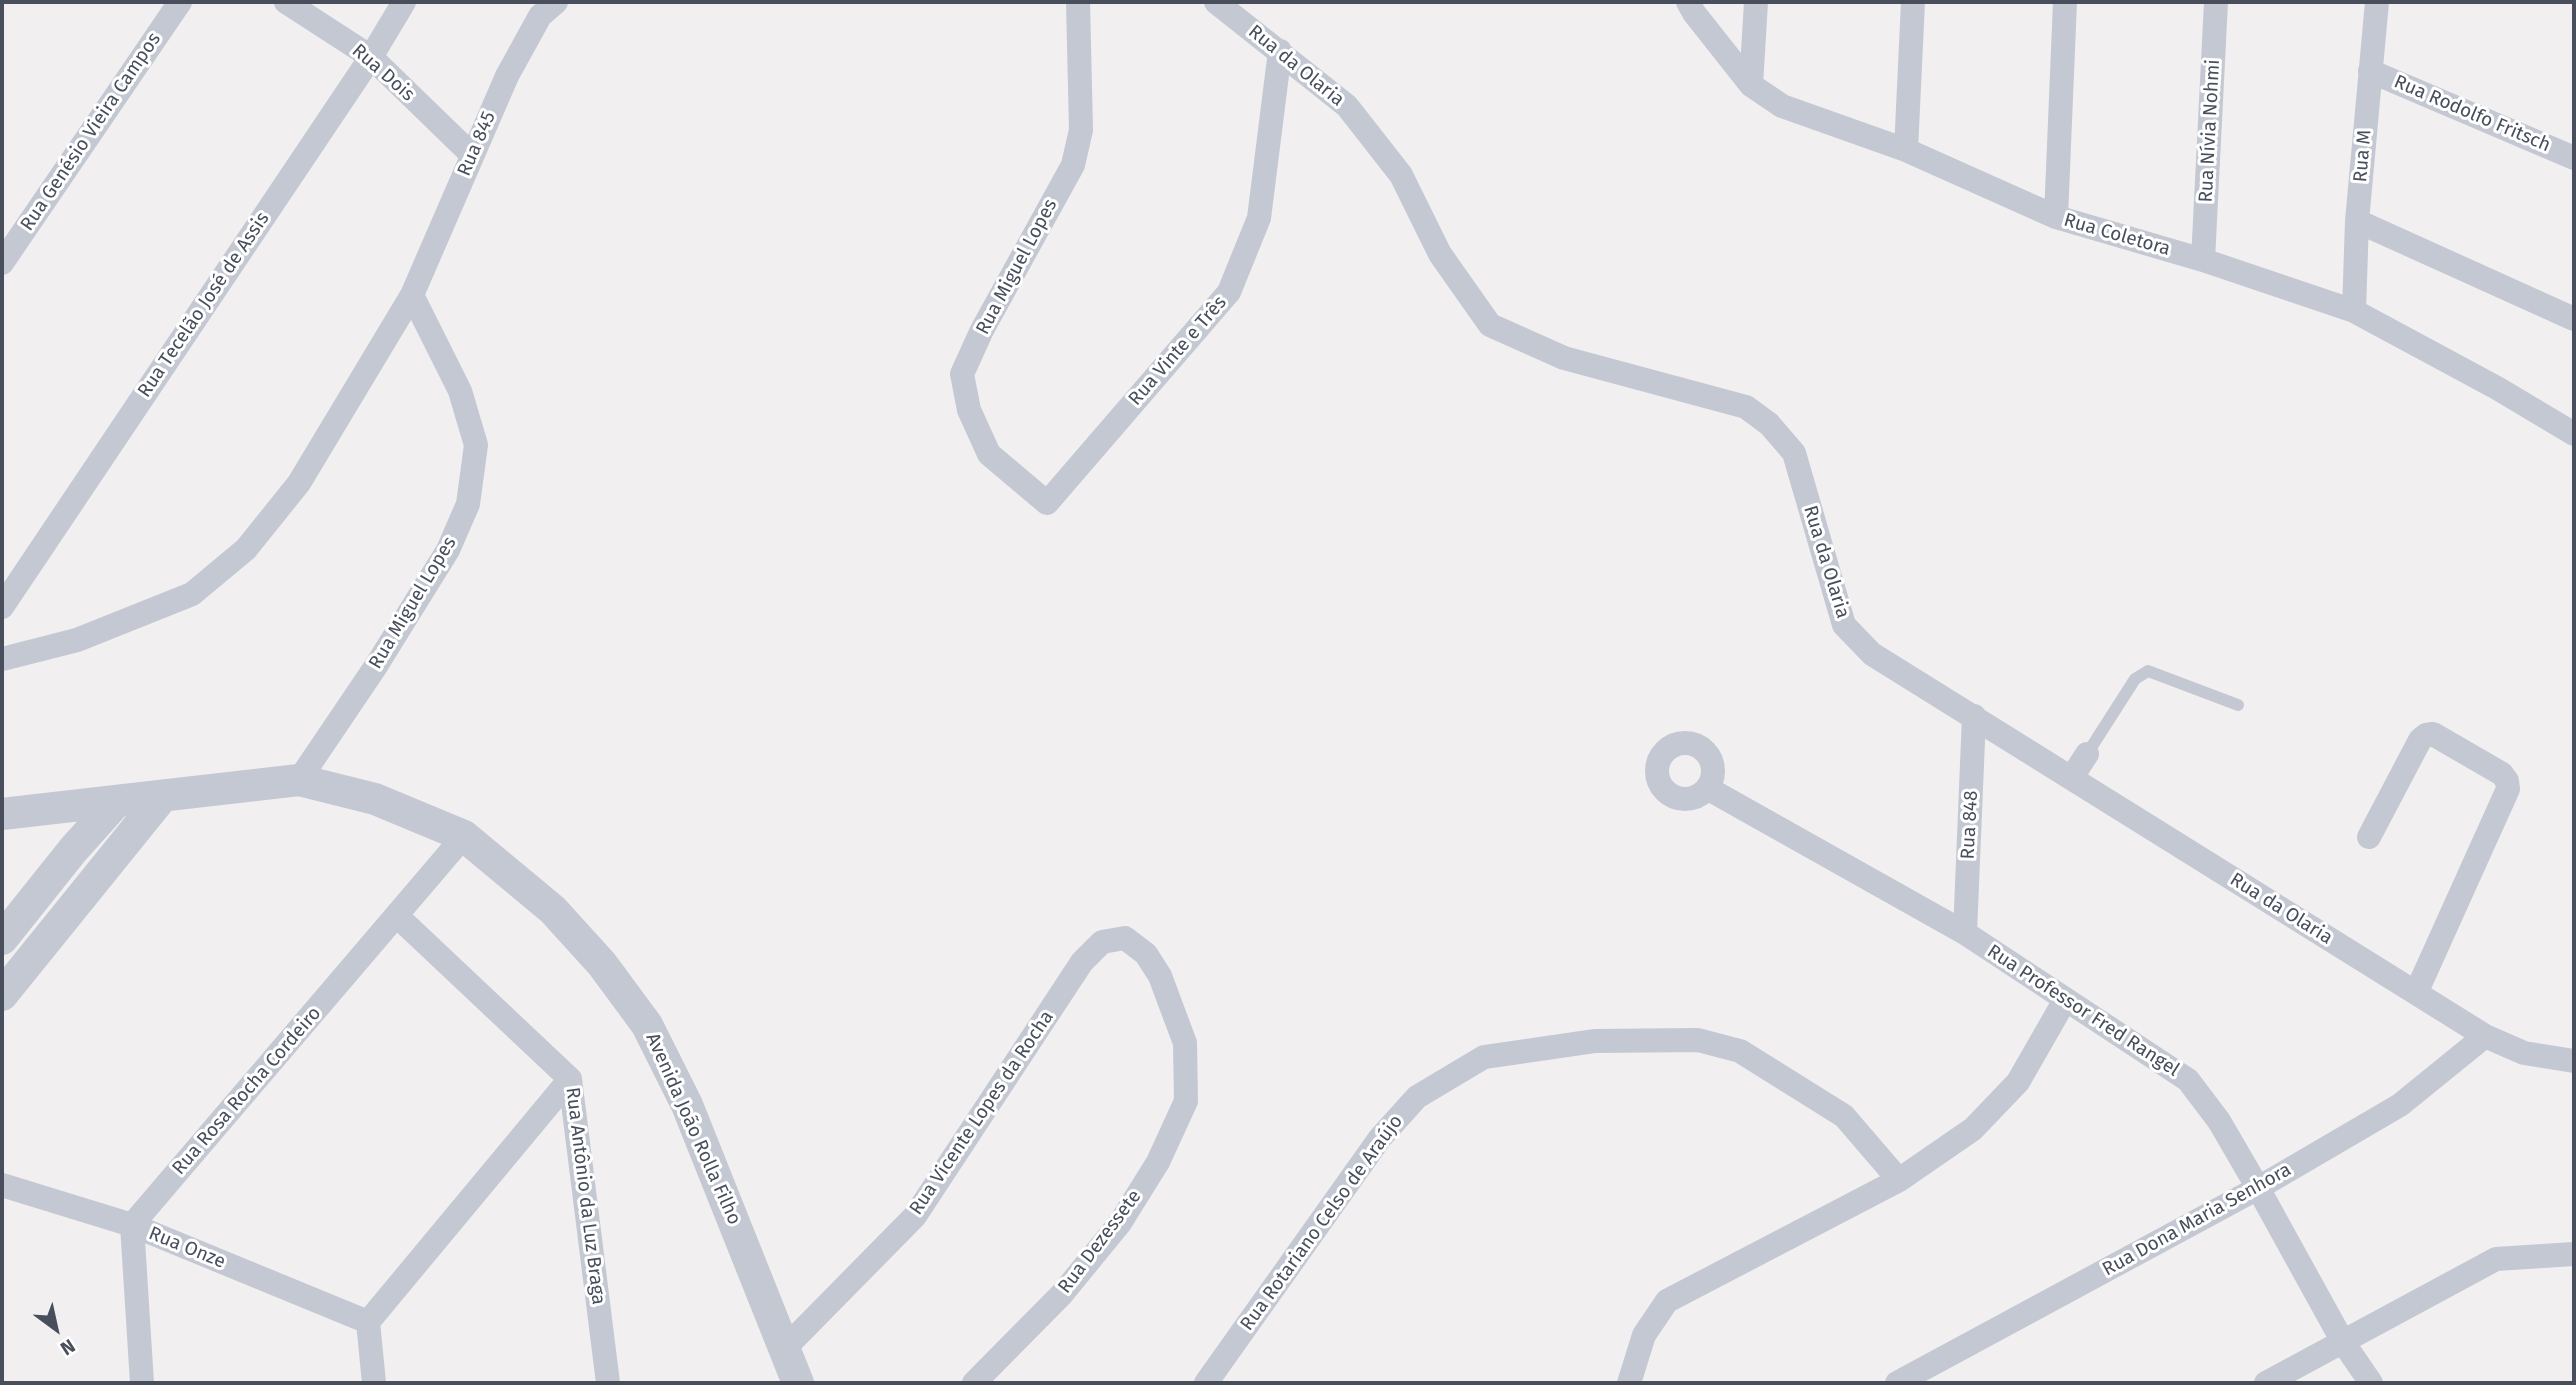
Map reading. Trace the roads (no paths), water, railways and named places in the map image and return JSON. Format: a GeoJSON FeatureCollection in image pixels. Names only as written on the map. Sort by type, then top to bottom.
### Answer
{"type":"FeatureCollection","features":[{"type":"Feature","properties":{"kind":"street","name":"Rua Genésio Vieira Campos"},"geometry":{"type":"LineString","coordinates":[[2,263],[180,2]]}},
{"type":"Feature","properties":{"kind":"street","name":"Rua Dois"},"geometry":{"type":"LineString","coordinates":[[286,2],[371,57],[472,155]]}},
{"type":"Feature","properties":{"kind":"street","name":"Rua Tecelão José de Assis"},"geometry":{"type":"LineString","coordinates":[[2,607],[371,57],[404,2]]}},
{"type":"Feature","properties":{"kind":"street","name":"Rua 845"},"geometry":{"type":"LineString","coordinates":[[2,659],[77,640],[192,594],[246,549],[299,483],[412,295],[506,76],[540,16],[556,2]]}},
{"type":"Feature","properties":{"kind":"street","name":"Rua Miguel Lopes"},"geometry":{"type":"LineString","coordinates":[[1048,503],[989,454],[969,410],[962,374],[982,330],[1073,165],[1081,130],[1078,2]]}},
{"type":"Feature","properties":{"kind":"street","name":"Rua da Olaria"},"geometry":{"type":"LineString","coordinates":[[1216,2],[1348,106],[1401,174],[1440,254],[1490,325],[1564,359],[1746,407],[1769,424],[1794,453],[1844,625],[1872,654],[2485,1037],[2524,1053],[2574,1061]]}},
{"type":"Feature","properties":{"kind":"street","name":"Rua Coletora"},"geometry":{"type":"LineString","coordinates":[[1688,2],[1751,85],[1782,106],[1906,149],[2056,217],[2203,260],[2354,312],[2497,388],[2574,434]]}},
{"type":"Feature","properties":{"kind":"street"},"geometry":{"type":"LineString","coordinates":[[1751,85],[1756,2]]}},
{"type":"Feature","properties":{"kind":"street"},"geometry":{"type":"LineString","coordinates":[[1906,149],[1913,2]]}},
{"type":"Feature","properties":{"kind":"street"},"geometry":{"type":"LineString","coordinates":[[2056,217],[2065,2]]}},
{"type":"Feature","properties":{"kind":"street","name":"Rua Nívia Nohmi"},"geometry":{"type":"LineString","coordinates":[[2203,260],[2216,2]]}},
{"type":"Feature","properties":{"kind":"street","name":"Rua M"},"geometry":{"type":"LineString","coordinates":[[2354,312],[2357,221],[2377,2]]}},
{"type":"Feature","properties":{"kind":"street","name":"Rua Vinte e Três"},"geometry":{"type":"LineString","coordinates":[[1048,503],[1229,292],[1259,218],[1280,51]]}},
{"type":"Feature","properties":{"kind":"street","name":"Rua Rodolfo Fritsch"},"geometry":{"type":"LineString","coordinates":[[2370,71],[2574,158]]}},
{"type":"Feature","properties":{"kind":"street"},"geometry":{"type":"LineString","coordinates":[[2357,221],[2574,319]]}},
{"type":"Feature","properties":{"kind":"street","name":"Rua Miguel Lopes"},"geometry":{"type":"LineString","coordinates":[[299,780],[376,666],[449,550],[468,504],[476,445],[460,391],[412,295]]}},
{"type":"Feature","properties":{"kind":"street","name":"Rua 848"},"geometry":{"type":"LineString","coordinates":[[1965,933],[1975,716]]}},
{"type":"Feature","properties":{"kind":"street"},"geometry":{"type":"LineString","coordinates":[[2369,837],[2420,740],[2426,735],[2433,734],[2502,774],[2507,781],[2508,789],[2416,993]]}},
{"type":"Feature","properties":{"kind":"street"},"geometry":{"type":"LineString","coordinates":[[2072,777],[2087,754]]}},
{"type":"Feature","properties":{"kind":"street","name":"Avenida João Rolla Filho"},"geometry":{"type":"LineString","coordinates":[[2,814],[299,780],[375,799],[464,836],[553,909],[603,964],[647,1025],[687,1105],[798,1383]]}},
{"type":"Feature","properties":{"kind":"street","name":"Rua Professor Fred Rangel"},"geometry":{"type":"LineString","coordinates":[[1707,788],[1965,933],[2188,1080],[2219,1121],[2343,1342],[2371,1383]]}},
{"type":"Feature","properties":{"kind":"street"},"geometry":{"type":"LineString","coordinates":[[2,995],[162,797]]}},
{"type":"Feature","properties":{"kind":"street"},"geometry":{"type":"LineString","coordinates":[[2,939],[73,850],[117,802]]}},
{"type":"Feature","properties":{"kind":"street","name":"Rua Rosa Rocha Cordeiro"},"geometry":{"type":"LineString","coordinates":[[132,1225],[464,836]]}},
{"type":"Feature","properties":{"kind":"street"},"geometry":{"type":"LineString","coordinates":[[73,850],[82,872],[75,905]]}},
{"type":"Feature","properties":{"kind":"street","name":"Rua Antônio da Luz Braga"},"geometry":{"type":"LineString","coordinates":[[397,915],[570,1079],[608,1383]]}},
{"type":"Feature","properties":{"kind":"street","name":"Rua Dezessete"},"geometry":{"type":"LineString","coordinates":[[974,1383],[1062,1294],[1120,1223],[1158,1161],[1186,1101],[1185,1043],[1160,976],[1146,954],[1125,938],[1102,942],[1082,962]]}},
{"type":"Feature","properties":{"kind":"street","name":"Rua Vicente Lopes da Rocha"},"geometry":{"type":"LineString","coordinates":[[786,1348],[915,1216],[1082,962]]}},
{"type":"Feature","properties":{"kind":"street"},"geometry":{"type":"LineString","coordinates":[[1629,1383],[1644,1335],[1667,1301],[1899,1180],[1973,1129],[2018,1082],[2065,1000]]}},
{"type":"Feature","properties":{"kind":"street","name":"Rua Dona Maria Senhora"},"geometry":{"type":"LineString","coordinates":[[1897,1383],[2259,1188],[2400,1105],[2485,1037]]}},
{"type":"Feature","properties":{"kind":"street","name":"Rua Rotariano Celso de Araújo"},"geometry":{"type":"LineString","coordinates":[[1206,1383],[1380,1138],[1417,1097],[1484,1057],[1594,1041],[1698,1040],[1740,1051],[1844,1116],[1899,1180]]}},
{"type":"Feature","properties":{"kind":"street"},"geometry":{"type":"LineString","coordinates":[[374,1383],[368,1322],[570,1079]]}},
{"type":"Feature","properties":{"kind":"street","name":"Rua Onze"},"geometry":{"type":"LineString","coordinates":[[2,1185],[132,1225],[368,1322]]}},
{"type":"Feature","properties":{"kind":"street"},"geometry":{"type":"LineString","coordinates":[[132,1225],[142,1383]]}},
{"type":"Feature","properties":{"kind":"street"},"geometry":{"type":"LineString","coordinates":[[2266,1383],[2496,1259],[2574,1254]]}},
{"type":"Feature","properties":{"kind":"lane"},"geometry":{"type":"LineString","coordinates":[[2087,754],[2135,679],[2148,671],[2238,705]]}}]}
